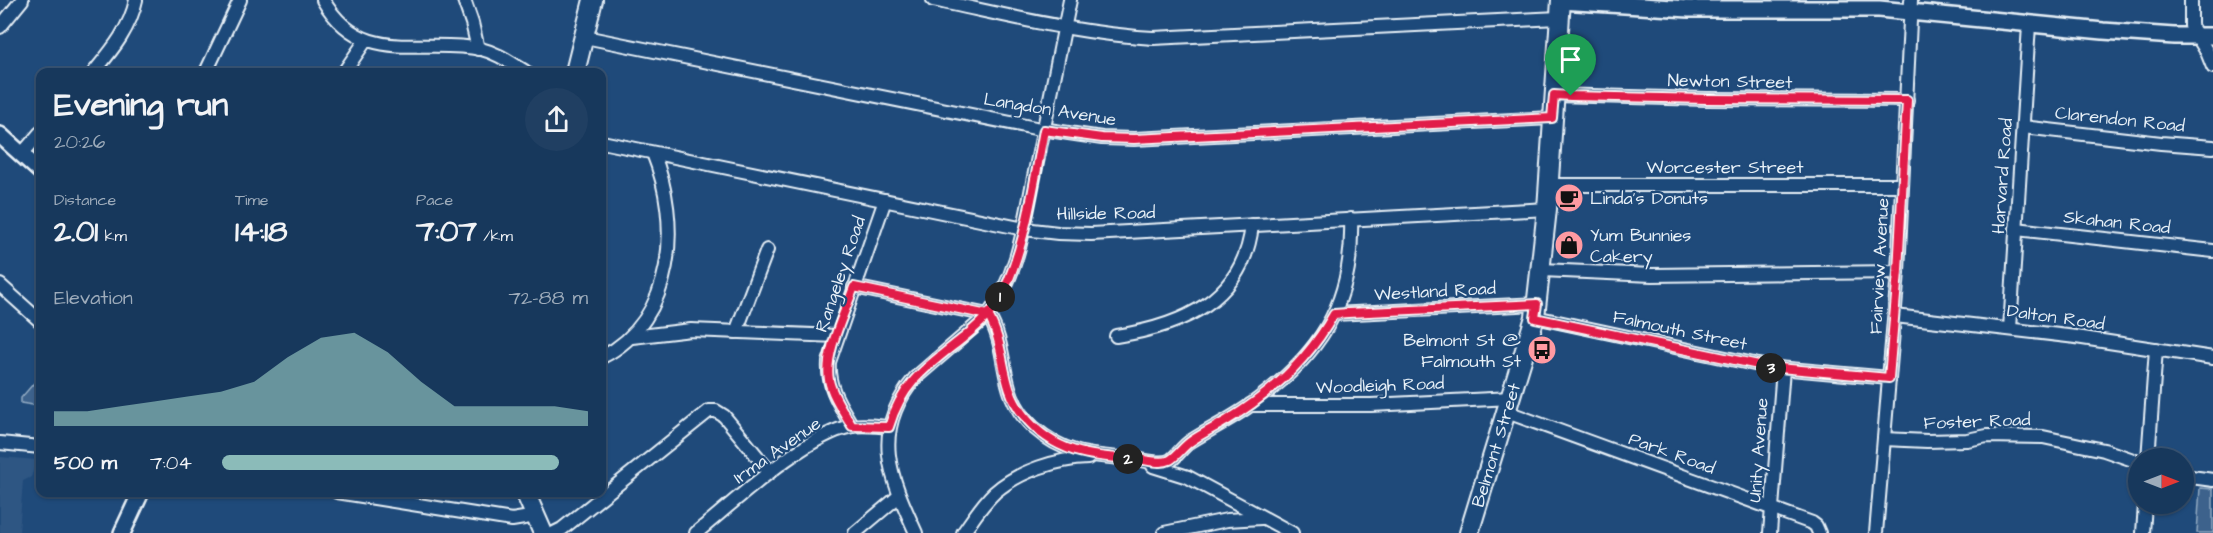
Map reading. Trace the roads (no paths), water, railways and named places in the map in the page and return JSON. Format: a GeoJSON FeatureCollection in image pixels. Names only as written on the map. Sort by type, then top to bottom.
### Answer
{"type":"FeatureCollection","features":[{"type":"Feature","properties":{"kind":"main road"},"geometry":{"type":"LineString","coordinates":[[576,68],[593,0]]}},
{"type":"Feature","properties":{"kind":"main road","name":"Belmont Street"},"geometry":{"type":"LineString","coordinates":[[1469,533],[1536,311],[1549,185],[1560,6]]}},
{"type":"Feature","properties":{"kind":"main road"},"geometry":{"type":"LineString","coordinates":[[527,497],[543,533]]}},
{"type":"Feature","properties":{"kind":"street"},"geometry":{"type":"LineString","coordinates":[[0,27],[22,0]]}},
{"type":"Feature","properties":{"kind":"street"},"geometry":{"type":"LineString","coordinates":[[96,68],[128,26],[136,0]]}},
{"type":"Feature","properties":{"kind":"street"},"geometry":{"type":"LineString","coordinates":[[208,68],[240,0]]}},
{"type":"Feature","properties":{"kind":"street"},"geometry":{"type":"LineString","coordinates":[[323,0],[328,9],[345,27],[366,40],[399,46],[478,49],[500,56],[519,68]]}},
{"type":"Feature","properties":{"kind":"street"},"geometry":{"type":"LineString","coordinates":[[464,0],[478,49]]}},
{"type":"Feature","properties":{"kind":"street"},"geometry":{"type":"LineString","coordinates":[[933,0],[1065,28],[1124,36],[1168,38],[1560,6],[1689,9],[1910,6],[2030,25],[2205,37]]}},
{"type":"Feature","properties":{"kind":"street"},"geometry":{"type":"LineString","coordinates":[[916,533],[899,496],[890,468],[889,427],[898,402],[915,378],[926,366],[980,324],[996,305],[1009,277],[1024,229],[1070,0]]}},
{"type":"Feature","properties":{"kind":"street"},"geometry":{"type":"LineString","coordinates":[[2192,0],[2191,26],[2205,37],[2213,67]]}},
{"type":"Feature","properties":{"kind":"street","name":"Fairview Avenue"},"geometry":{"type":"LineString","coordinates":[[1876,533],[1898,272],[1910,6]]}},
{"type":"Feature","properties":{"kind":"street","name":"Harvard Road"},"geometry":{"type":"LineString","coordinates":[[2010,329],[2030,25]]}},
{"type":"Feature","properties":{"kind":"street","name":"Langdon Avenue"},"geometry":{"type":"LineString","coordinates":[[585,37],[1044,130],[1102,138],[1134,139],[1552,118]]}},
{"type":"Feature","properties":{"kind":"street"},"geometry":{"type":"LineString","coordinates":[[347,68],[366,40]]}},
{"type":"Feature","properties":{"kind":"street","name":"Newton Street"},"geometry":{"type":"LineString","coordinates":[[1554,95],[1707,99],[1907,100]]}},
{"type":"Feature","properties":{"kind":"street","name":"Clarendon Road"},"geometry":{"type":"LineString","coordinates":[[2023,127],[2213,147]]}},
{"type":"Feature","properties":{"kind":"street"},"geometry":{"type":"LineString","coordinates":[[0,135],[36,167]]}},
{"type":"Feature","properties":{"kind":"street"},"geometry":{"type":"LineString","coordinates":[[22,154],[36,138]]}},
{"type":"Feature","properties":{"kind":"street","name":"Hillside Road"},"geometry":{"type":"LineString","coordinates":[[606,143],[1024,229],[1074,234],[1547,209]]}},
{"type":"Feature","properties":{"kind":"street"},"geometry":{"type":"LineString","coordinates":[[606,354],[632,337],[645,321],[661,288],[667,258],[668,227],[665,194],[653,153]]}},
{"type":"Feature","properties":{"kind":"street","name":"Worcester Street"},"geometry":{"type":"LineString","coordinates":[[1549,185],[1901,185]]}},
{"type":"Feature","properties":{"kind":"street","name":"Rangeley Road"},"geometry":{"type":"LineString","coordinates":[[852,426],[832,391],[829,382],[829,362],[885,200]]}},
{"type":"Feature","properties":{"kind":"street"},"geometry":{"type":"LineString","coordinates":[[963,533],[985,502],[996,491],[1021,476],[1068,460],[1113,459],[1162,462],[1171,460],[1190,442],[1250,405],[1283,380],[1321,337],[1340,303],[1349,266],[1351,219]]}},
{"type":"Feature","properties":{"kind":"street"},"geometry":{"type":"LineString","coordinates":[[1116,336],[1173,323],[1188,316],[1217,296],[1228,286],[1243,263],[1248,251],[1252,225]]}},
{"type":"Feature","properties":{"kind":"street","name":"Skahan Road"},"geometry":{"type":"LineString","coordinates":[[2016,229],[2213,251]]}},
{"type":"Feature","properties":{"kind":"street"},"geometry":{"type":"LineString","coordinates":[[736,332],[767,250]]}},
{"type":"Feature","properties":{"kind":"street"},"geometry":{"type":"LineString","coordinates":[[1542,270],[1652,275],[1898,272]]}},
{"type":"Feature","properties":{"kind":"street"},"geometry":{"type":"LineString","coordinates":[[0,285],[36,317]]}},
{"type":"Feature","properties":{"kind":"street"},"geometry":{"type":"LineString","coordinates":[[854,287],[988,315],[997,331],[1010,394],[1024,417],[1043,434],[1081,453],[1173,471],[1292,533]]}},
{"type":"Feature","properties":{"kind":"street","name":"Westland Road"},"geometry":{"type":"LineString","coordinates":[[1334,314],[1536,311]]}},
{"type":"Feature","properties":{"kind":"street","name":"Falmouth Street"},"geometry":{"type":"LineString","coordinates":[[1536,311],[1783,369],[1889,378]]}},
{"type":"Feature","properties":{"kind":"street","name":"Dalton Road"},"geometry":{"type":"LineString","coordinates":[[1894,316],[2010,329],[2213,358]]}},
{"type":"Feature","properties":{"kind":"street"},"geometry":{"type":"LineString","coordinates":[[632,337],[673,331],[837,336]]}},
{"type":"Feature","properties":{"kind":"street"},"geometry":{"type":"LineString","coordinates":[[2149,448],[2156,349]]}},
{"type":"Feature","properties":{"kind":"street","name":"Unity Avenue"},"geometry":{"type":"LineString","coordinates":[[1770,533],[1783,369]]}},
{"type":"Feature","properties":{"kind":"street","name":"Woodleigh Road"},"geometry":{"type":"LineString","coordinates":[[1250,405],[1509,405]]}},
{"type":"Feature","properties":{"kind":"street","name":"Park Road"},"geometry":{"type":"LineString","coordinates":[[1509,405],[1814,525],[1819,533]]}},
{"type":"Feature","properties":{"kind":"street"},"geometry":{"type":"LineString","coordinates":[[606,493],[703,415],[716,411],[724,416],[770,472]]}},
{"type":"Feature","properties":{"kind":"street","name":"Irma Avenue"},"geometry":{"type":"LineString","coordinates":[[696,533],[770,472],[819,439],[852,426],[889,427]]}},
{"type":"Feature","properties":{"kind":"street","name":"Foster Road"},"geometry":{"type":"LineString","coordinates":[[1884,439],[1967,440],[1998,435],[2043,437],[2104,450],[2128,458]]}},
{"type":"Feature","properties":{"kind":"street"},"geometry":{"type":"LineString","coordinates":[[0,443],[36,447]]}},
{"type":"Feature","properties":{"kind":"street"},"geometry":{"type":"LineString","coordinates":[[2194,477],[2213,480]]}},
{"type":"Feature","properties":{"kind":"street"},"geometry":{"type":"LineString","coordinates":[[855,533],[899,496]]}},
{"type":"Feature","properties":{"kind":"street"},"geometry":{"type":"LineString","coordinates":[[122,533],[139,497]]}},
{"type":"Feature","properties":{"kind":"street"},"geometry":{"type":"LineString","coordinates":[[367,497],[512,520],[536,516]]}},
{"type":"Feature","properties":{"kind":"street"},"geometry":{"type":"LineString","coordinates":[[554,533],[602,497]]}},
{"type":"Feature","properties":{"kind":"street"},"geometry":{"type":"LineString","coordinates":[[2143,533],[2144,514]]}},
{"type":"Feature","properties":{"kind":"street"},"geometry":{"type":"LineString","coordinates":[[1164,533],[1227,520],[1263,518]]}},
{"type":"Feature","properties":{"kind":"place","name":"Linda's Donuts"},"geometry":{"type":"Point","coordinates":[1569,198]}},
{"type":"Feature","properties":{"kind":"place","name":"Yum Bunnies Cakery"},"geometry":{"type":"Point","coordinates":[1569,245]}},
{"type":"Feature","properties":{"kind":"place","name":"Belmont St @ Falmouth St"},"geometry":{"type":"Point","coordinates":[1542,350]}}]}
